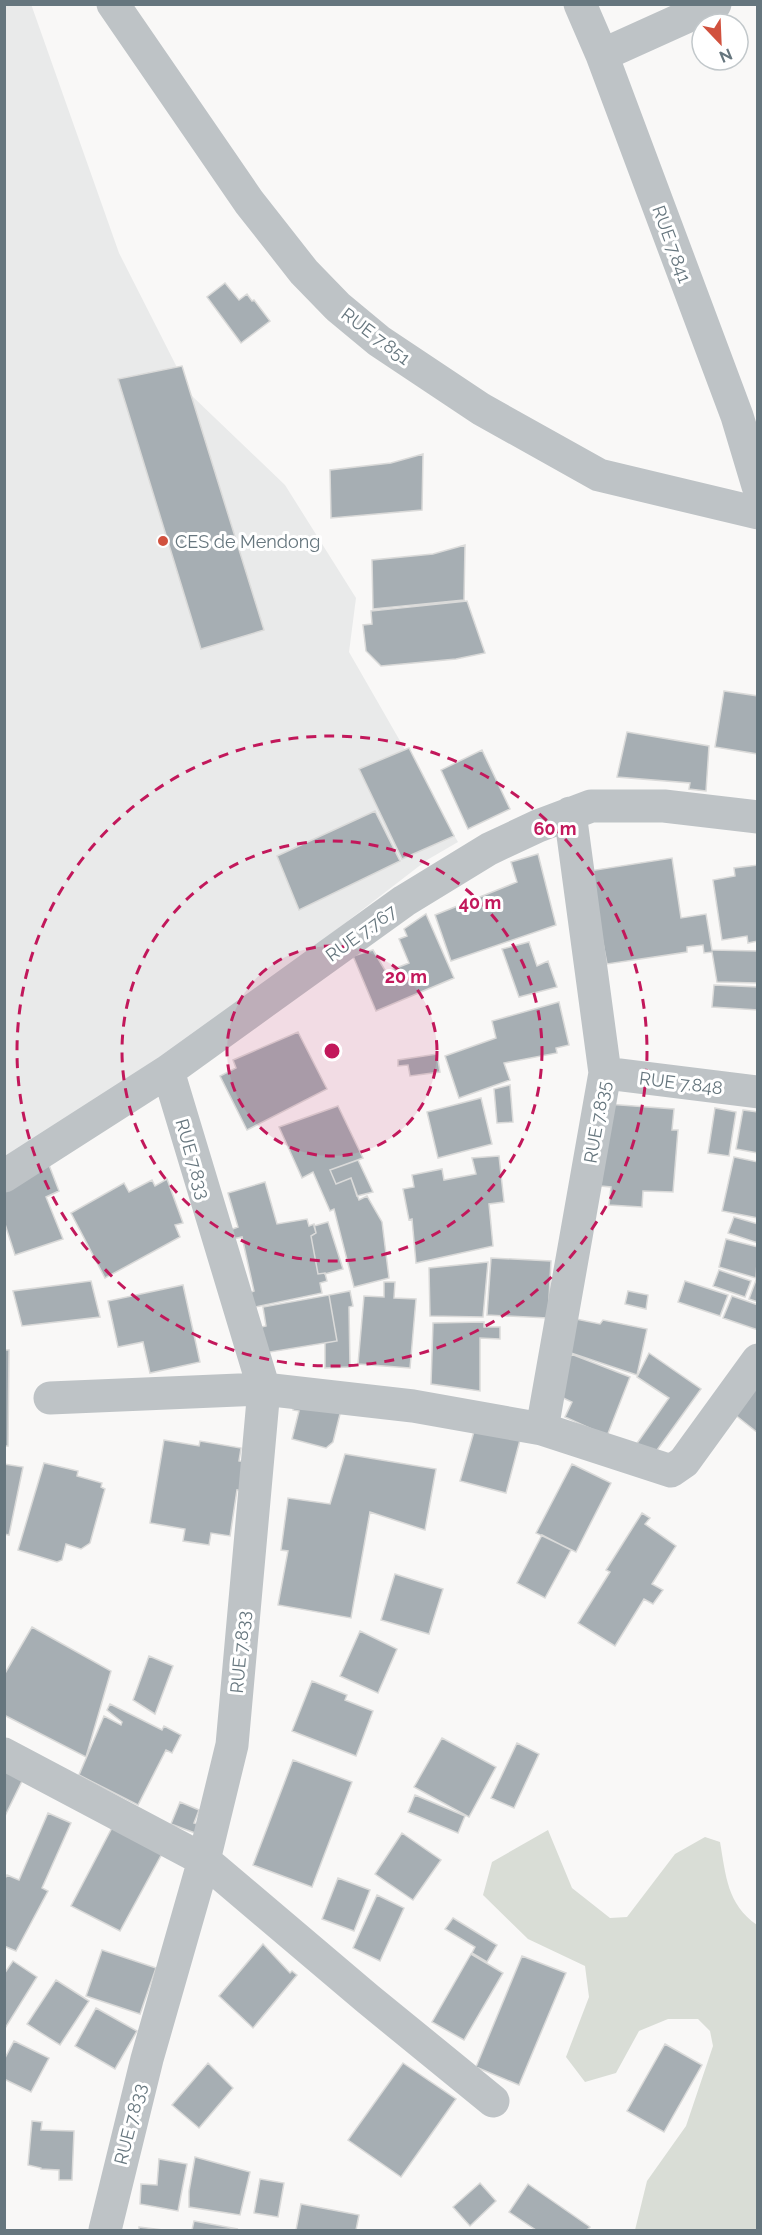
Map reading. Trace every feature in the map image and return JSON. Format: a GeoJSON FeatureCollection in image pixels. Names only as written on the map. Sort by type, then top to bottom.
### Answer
{"type":"FeatureCollection","features":[{"type":"Feature","properties":{"kind":"street","name":"RUE 7.851"},"geometry":{"type":"LineString","coordinates":[[112,4],[249,202],[304,272],[338,308],[379,341],[480,409],[599,475],[758,513]]}},
{"type":"Feature","properties":{"kind":"street","name":"RUE 7.841"},"geometry":{"type":"LineString","coordinates":[[580,4],[602,55],[737,416],[758,486]]}},
{"type":"Feature","properties":{"kind":"street"},"geometry":{"type":"LineString","coordinates":[[602,55],[715,4]]}},
{"type":"Feature","properties":{"kind":"street","name":"RUE 7.767"},"geometry":{"type":"LineString","coordinates":[[4,1176],[168,1071],[404,901],[489,849],[591,806],[664,806],[758,817]]}},
{"type":"Feature","properties":{"kind":"street","name":"RUE 7.835"},"geometry":{"type":"LineString","coordinates":[[542,1429],[606,1073],[570,813]]}},
{"type":"Feature","properties":{"kind":"street","name":"RUE 7.833"},"geometry":{"type":"LineString","coordinates":[[105,2230],[147,2059],[204,1860],[232,1745],[264,1389],[168,1071]]}},
{"type":"Feature","properties":{"kind":"street","name":"RUE 7.848"},"geometry":{"type":"LineString","coordinates":[[606,1073],[758,1092]]}},
{"type":"Feature","properties":{"kind":"street"},"geometry":{"type":"LineString","coordinates":[[50,1398],[264,1389],[413,1406],[542,1429],[670,1472],[684,1462],[758,1360]]}},
{"type":"Feature","properties":{"kind":"street"},"geometry":{"type":"LineString","coordinates":[[4,1754],[204,1860],[368,2000],[493,2101]]}},
{"type":"Feature","properties":{"kind":"shaded area","name":"CES de Mendong"},"geometry":{"type":"Polygon","coordinates":[[[31,4],[119,253],[191,395],[285,485],[356,598],[349,652],[458,842],[427,860],[200,1035],[5,1158],[4,5],[31,4]]]}},
{"type":"Feature","properties":{"kind":"shaded area"},"geometry":{"type":"Polygon","coordinates":[[[548,1830],[572,1888],[610,1918],[627,1917],[675,1854],[705,1837],[720,1842],[726,1878],[734,1898],[739,1908],[757,1925],[757,2230],[635,2230],[647,2181],[686,2126],[713,2046],[710,2031],[698,2019],[668,2019],[639,2031],[616,2073],[585,2082],[566,2057],[589,1997],[585,1966],[528,1939],[483,1895],[492,1862],[548,1830]]]}},
{"type":"Feature","properties":{"kind":"building"},"geometry":{"type":"Polygon","coordinates":[[[225,283],[239,300],[247,294],[270,321],[241,343],[207,297],[225,283]]]}},
{"type":"Feature","properties":{"kind":"building"},"geometry":{"type":"Polygon","coordinates":[[[182,366],[264,630],[201,649],[118,379],[182,366]]]}},
{"type":"Feature","properties":{"kind":"building"},"geometry":{"type":"Polygon","coordinates":[[[423,454],[422,510],[331,518],[330,470],[391,463],[423,454]]]}},
{"type":"Feature","properties":{"kind":"building"},"geometry":{"type":"Polygon","coordinates":[[[465,545],[464,600],[373,609],[372,560],[433,554],[465,545]]]}},
{"type":"Feature","properties":{"kind":"building"},"geometry":{"type":"Polygon","coordinates":[[[467,601],[485,653],[456,659],[381,666],[366,651],[363,625],[372,624],[371,611],[467,601]]]}},
{"type":"Feature","properties":{"kind":"building"},"geometry":{"type":"Polygon","coordinates":[[[724,691],[758,696],[758,754],[715,747],[724,691]]]}},
{"type":"Feature","properties":{"kind":"building"},"geometry":{"type":"Polygon","coordinates":[[[627,732],[709,746],[706,791],[689,789],[690,783],[617,777],[627,732]]]}},
{"type":"Feature","properties":{"kind":"building"},"geometry":{"type":"Polygon","coordinates":[[[409,748],[454,836],[402,859],[359,769],[409,748]]]}},
{"type":"Feature","properties":{"kind":"building"},"geometry":{"type":"Polygon","coordinates":[[[482,750],[510,809],[468,829],[441,770],[482,750]]]}},
{"type":"Feature","properties":{"kind":"building"},"geometry":{"type":"Polygon","coordinates":[[[375,811],[400,861],[299,910],[277,856],[375,811]]]}},
{"type":"Feature","properties":{"kind":"building"},"geometry":{"type":"Polygon","coordinates":[[[538,854],[556,925],[451,961],[435,915],[517,882],[511,862],[538,854]]]}},
{"type":"Feature","properties":{"kind":"building"},"geometry":{"type":"Polygon","coordinates":[[[672,858],[681,918],[706,914],[712,950],[758,951],[758,983],[717,982],[712,952],[704,953],[703,945],[687,947],[687,952],[607,964],[589,871],[672,858]]]}},
{"type":"Feature","properties":{"kind":"building"},"geometry":{"type":"Polygon","coordinates":[[[758,865],[758,941],[748,943],[747,936],[722,940],[713,880],[735,876],[734,868],[758,865]]]}},
{"type":"Feature","properties":{"kind":"building"},"geometry":{"type":"Polygon","coordinates":[[[426,914],[454,978],[376,1011],[353,956],[373,950],[386,972],[409,963],[399,939],[407,936],[404,929],[426,914]]]}},
{"type":"Feature","properties":{"kind":"building"},"geometry":{"type":"Polygon","coordinates":[[[529,942],[537,966],[548,961],[557,987],[519,997],[502,949],[529,942]]]}},
{"type":"Feature","properties":{"kind":"building"},"geometry":{"type":"Polygon","coordinates":[[[714,985],[758,987],[758,1010],[712,1007],[714,985]]]}},
{"type":"Feature","properties":{"kind":"building"},"geometry":{"type":"Polygon","coordinates":[[[559,1002],[569,1045],[556,1048],[557,1053],[504,1063],[510,1080],[459,1098],[445,1056],[496,1038],[492,1021],[559,1002]]]}},
{"type":"Feature","properties":{"kind":"building"},"geometry":{"type":"Polygon","coordinates":[[[298,1032],[327,1089],[247,1130],[220,1076],[236,1068],[233,1060],[298,1032]]]}},
{"type":"Feature","properties":{"kind":"building"},"geometry":{"type":"Polygon","coordinates":[[[437,1054],[440,1072],[410,1076],[408,1065],[398,1066],[398,1060],[437,1054]]]}},
{"type":"Feature","properties":{"kind":"building"},"geometry":{"type":"Polygon","coordinates":[[[510,1085],[513,1122],[497,1123],[494,1089],[510,1085]]]}},
{"type":"Feature","properties":{"kind":"building"},"geometry":{"type":"Polygon","coordinates":[[[481,1098],[492,1144],[438,1158],[427,1112],[481,1098]]]}},
{"type":"Feature","properties":{"kind":"building"},"geometry":{"type":"Polygon","coordinates":[[[607,1104],[674,1109],[672,1130],[678,1130],[673,1192],[643,1191],[642,1207],[609,1205],[611,1187],[601,1186],[607,1104]]]}},
{"type":"Feature","properties":{"kind":"building"},"geometry":{"type":"Polygon","coordinates":[[[338,1106],[363,1158],[330,1170],[336,1184],[351,1178],[359,1200],[367,1196],[382,1222],[389,1278],[354,1287],[334,1209],[330,1211],[313,1172],[302,1178],[279,1127],[338,1106]]]}},
{"type":"Feature","properties":{"kind":"building"},"geometry":{"type":"Polygon","coordinates":[[[715,1108],[736,1112],[729,1156],[708,1153],[715,1108]]]}},
{"type":"Feature","properties":{"kind":"building"},"geometry":{"type":"Polygon","coordinates":[[[743,1110],[758,1112],[758,1153],[736,1149],[743,1110]]]}},
{"type":"Feature","properties":{"kind":"building"},"geometry":{"type":"Polygon","coordinates":[[[499,1156],[504,1202],[489,1204],[493,1246],[416,1263],[412,1219],[409,1220],[403,1189],[414,1187],[412,1175],[442,1169],[444,1180],[476,1174],[472,1158],[499,1156]]]}},
{"type":"Feature","properties":{"kind":"building"},"geometry":{"type":"Polygon","coordinates":[[[734,1157],[758,1162],[758,1218],[722,1211],[734,1157]]]}},
{"type":"Feature","properties":{"kind":"building"},"geometry":{"type":"Polygon","coordinates":[[[358,1160],[373,1192],[357,1196],[351,1178],[336,1184],[330,1170],[358,1160]]]}},
{"type":"Feature","properties":{"kind":"building"},"geometry":{"type":"Polygon","coordinates":[[[49,1165],[59,1191],[46,1197],[63,1239],[15,1255],[4,1221],[4,1189],[49,1165]]]}},
{"type":"Feature","properties":{"kind":"building"},"geometry":{"type":"Polygon","coordinates":[[[167,1179],[183,1223],[175,1225],[180,1237],[105,1278],[71,1213],[124,1183],[129,1192],[152,1180],[155,1186],[167,1179]]]}},
{"type":"Feature","properties":{"kind":"building"},"geometry":{"type":"Polygon","coordinates":[[[265,1182],[277,1224],[307,1219],[309,1226],[314,1224],[316,1233],[311,1236],[318,1274],[325,1273],[327,1281],[320,1283],[322,1293],[250,1308],[246,1294],[254,1291],[242,1237],[233,1239],[230,1230],[238,1227],[228,1193],[265,1182]]]}},
{"type":"Feature","properties":{"kind":"building"},"geometry":{"type":"Polygon","coordinates":[[[734,1217],[758,1224],[758,1243],[728,1233],[734,1217]]]}},
{"type":"Feature","properties":{"kind":"building"},"geometry":{"type":"Polygon","coordinates":[[[328,1222],[343,1269],[318,1274],[311,1236],[316,1233],[314,1226],[328,1222]]]}},
{"type":"Feature","properties":{"kind":"building"},"geometry":{"type":"Polygon","coordinates":[[[726,1239],[758,1247],[756,1278],[719,1267],[726,1239]]]}},
{"type":"Feature","properties":{"kind":"building"},"geometry":{"type":"Polygon","coordinates":[[[491,1258],[551,1261],[548,1318],[487,1315],[491,1258]]]}},
{"type":"Feature","properties":{"kind":"building"},"geometry":{"type":"Polygon","coordinates":[[[488,1262],[483,1317],[430,1316],[429,1268],[488,1262]]]}},
{"type":"Feature","properties":{"kind":"building"},"geometry":{"type":"Polygon","coordinates":[[[719,1270],[751,1281],[745,1297],[713,1286],[719,1270]]]}},
{"type":"Feature","properties":{"kind":"building"},"geometry":{"type":"Polygon","coordinates":[[[756,1280],[758,1281],[758,1302],[749,1299],[756,1280]]]}},
{"type":"Feature","properties":{"kind":"building"},"geometry":{"type":"Polygon","coordinates":[[[91,1281],[100,1317],[22,1326],[13,1291],[91,1281]]]}},
{"type":"Feature","properties":{"kind":"building"},"geometry":{"type":"Polygon","coordinates":[[[685,1281],[728,1295],[720,1316],[678,1302],[685,1281]]]}},
{"type":"Feature","properties":{"kind":"building"},"geometry":{"type":"Polygon","coordinates":[[[384,1282],[395,1282],[394,1298],[416,1299],[410,1368],[358,1364],[364,1296],[384,1297],[384,1282]]]}},
{"type":"Feature","properties":{"kind":"building"},"geometry":{"type":"Polygon","coordinates":[[[183,1285],[200,1362],[150,1373],[143,1342],[118,1347],[108,1301],[183,1285]]]}},
{"type":"Feature","properties":{"kind":"building"},"geometry":{"type":"Polygon","coordinates":[[[350,1291],[353,1306],[349,1307],[350,1367],[325,1368],[325,1343],[337,1341],[329,1295],[350,1291]]]}},
{"type":"Feature","properties":{"kind":"building"},"geometry":{"type":"Polygon","coordinates":[[[628,1291],[648,1295],[646,1309],[625,1304],[628,1291]]]}},
{"type":"Feature","properties":{"kind":"building"},"geometry":{"type":"Polygon","coordinates":[[[329,1295],[337,1341],[264,1353],[257,1328],[266,1326],[263,1307],[329,1295]]]}},
{"type":"Feature","properties":{"kind":"building"},"geometry":{"type":"Polygon","coordinates":[[[732,1296],[758,1305],[758,1330],[723,1318],[732,1296]]]}},
{"type":"Feature","properties":{"kind":"building"},"geometry":{"type":"Polygon","coordinates":[[[576,1319],[600,1324],[603,1320],[647,1329],[637,1375],[568,1352],[576,1319]]]}},
{"type":"Feature","properties":{"kind":"building"},"geometry":{"type":"Polygon","coordinates":[[[484,1322],[484,1327],[500,1327],[500,1339],[480,1338],[480,1391],[431,1384],[433,1323],[484,1322]]]}},
{"type":"Feature","properties":{"kind":"building"},"geometry":{"type":"Polygon","coordinates":[[[4,1350],[9,1350],[8,1446],[4,1446],[4,1350]]]}},
{"type":"Feature","properties":{"kind":"building"},"geometry":{"type":"Polygon","coordinates":[[[649,1353],[701,1389],[652,1457],[633,1449],[669,1398],[637,1377],[649,1353]]]}},
{"type":"Feature","properties":{"kind":"building"},"geometry":{"type":"Polygon","coordinates":[[[571,1354],[630,1377],[607,1436],[565,1417],[572,1402],[559,1396],[571,1354]]]}},
{"type":"Feature","properties":{"kind":"building"},"geometry":{"type":"Polygon","coordinates":[[[758,1384],[758,1433],[734,1414],[758,1384]]]}},
{"type":"Feature","properties":{"kind":"building"},"geometry":{"type":"Polygon","coordinates":[[[297,1395],[342,1406],[333,1442],[326,1448],[292,1439],[299,1411],[293,1410],[297,1395]]]}},
{"type":"Feature","properties":{"kind":"building"},"geometry":{"type":"Polygon","coordinates":[[[475,1428],[520,1440],[506,1493],[460,1481],[475,1428]]]}},
{"type":"Feature","properties":{"kind":"building"},"geometry":{"type":"Polygon","coordinates":[[[164,1440],[199,1446],[200,1441],[241,1448],[239,1461],[258,1464],[253,1493],[237,1490],[230,1536],[211,1533],[209,1545],[183,1541],[185,1529],[150,1523],[164,1440]]]}},
{"type":"Feature","properties":{"kind":"building"},"geometry":{"type":"Polygon","coordinates":[[[345,1454],[436,1469],[425,1530],[370,1512],[351,1618],[278,1605],[288,1551],[281,1550],[288,1498],[330,1504],[345,1454]]]}},
{"type":"Feature","properties":{"kind":"building"},"geometry":{"type":"Polygon","coordinates":[[[44,1463],[78,1471],[77,1476],[102,1483],[101,1487],[105,1489],[90,1543],[81,1549],[66,1544],[62,1560],[57,1562],[18,1550],[44,1463]]]}},
{"type":"Feature","properties":{"kind":"building"},"geometry":{"type":"Polygon","coordinates":[[[4,1464],[23,1467],[9,1535],[4,1534],[4,1464]]]}},
{"type":"Feature","properties":{"kind":"building"},"geometry":{"type":"Polygon","coordinates":[[[572,1464],[611,1483],[576,1552],[536,1533],[572,1464]]]}},
{"type":"Feature","properties":{"kind":"building"},"geometry":{"type":"Polygon","coordinates":[[[642,1513],[650,1518],[645,1524],[676,1546],[652,1584],[663,1590],[653,1604],[644,1599],[615,1646],[578,1623],[610,1572],[606,1570],[642,1513]]]}},
{"type":"Feature","properties":{"kind":"building"},"geometry":{"type":"Polygon","coordinates":[[[542,1535],[571,1550],[545,1598],[517,1583],[542,1535]]]}},
{"type":"Feature","properties":{"kind":"building"},"geometry":{"type":"Polygon","coordinates":[[[395,1574],[443,1589],[429,1634],[381,1620],[395,1574]]]}},
{"type":"Feature","properties":{"kind":"building"},"geometry":{"type":"Polygon","coordinates":[[[32,1627],[111,1671],[86,1757],[4,1715],[4,1675],[32,1627]]]}},
{"type":"Feature","properties":{"kind":"building"},"geometry":{"type":"Polygon","coordinates":[[[360,1631],[397,1649],[378,1693],[340,1676],[360,1631]]]}},
{"type":"Feature","properties":{"kind":"building"},"geometry":{"type":"Polygon","coordinates":[[[149,1656],[173,1666],[155,1714],[133,1700],[149,1656]]]}},
{"type":"Feature","properties":{"kind":"building"},"geometry":{"type":"Polygon","coordinates":[[[312,1681],[347,1695],[345,1700],[373,1711],[356,1756],[292,1731],[312,1681]]]}},
{"type":"Feature","properties":{"kind":"building"},"geometry":{"type":"Polygon","coordinates":[[[110,1704],[162,1730],[164,1726],[181,1735],[172,1753],[166,1750],[138,1805],[79,1775],[104,1716],[121,1725],[122,1722],[107,1710],[110,1704]]]}},
{"type":"Feature","properties":{"kind":"building"},"geometry":{"type":"Polygon","coordinates":[[[442,1738],[496,1767],[469,1817],[414,1787],[442,1738]]]}},
{"type":"Feature","properties":{"kind":"building"},"geometry":{"type":"Polygon","coordinates":[[[517,1743],[539,1754],[514,1808],[491,1798],[517,1743]]]}},
{"type":"Feature","properties":{"kind":"building"},"geometry":{"type":"Polygon","coordinates":[[[293,1760],[352,1782],[312,1887],[253,1865],[293,1760]]]}},
{"type":"Feature","properties":{"kind":"building"},"geometry":{"type":"Polygon","coordinates":[[[4,1766],[25,1775],[4,1818],[4,1766]]]}},
{"type":"Feature","properties":{"kind":"building"},"geometry":{"type":"Polygon","coordinates":[[[415,1795],[465,1816],[458,1833],[408,1812],[415,1795]]]}},
{"type":"Feature","properties":{"kind":"building"},"geometry":{"type":"Polygon","coordinates":[[[180,1802],[199,1810],[194,1823],[198,1824],[195,1833],[171,1824],[180,1802]]]}},
{"type":"Feature","properties":{"kind":"building"},"geometry":{"type":"Polygon","coordinates":[[[48,1813],[71,1823],[42,1888],[48,1891],[16,1951],[4,1946],[4,1880],[7,1875],[19,1880],[48,1813]]]}},
{"type":"Feature","properties":{"kind":"building"},"geometry":{"type":"Polygon","coordinates":[[[114,1824],[164,1850],[120,1931],[71,1906],[114,1824]]]}},
{"type":"Feature","properties":{"kind":"building"},"geometry":{"type":"Polygon","coordinates":[[[402,1833],[441,1860],[413,1900],[375,1874],[402,1833]]]}},
{"type":"Feature","properties":{"kind":"building"},"geometry":{"type":"Polygon","coordinates":[[[338,1878],[370,1890],[354,1931],[322,1919],[338,1878]]]}},
{"type":"Feature","properties":{"kind":"building"},"geometry":{"type":"Polygon","coordinates":[[[377,1895],[404,1908],[380,1961],[353,1948],[377,1895]]]}},
{"type":"Feature","properties":{"kind":"building"},"geometry":{"type":"Polygon","coordinates":[[[453,1918],[497,1945],[487,1962],[472,1953],[475,1947],[445,1929],[453,1918]]]}},
{"type":"Feature","properties":{"kind":"building"},"geometry":{"type":"Polygon","coordinates":[[[263,1944],[290,1973],[292,1971],[297,1975],[253,2028],[219,1996],[263,1944]]]}},
{"type":"Feature","properties":{"kind":"building"},"geometry":{"type":"Polygon","coordinates":[[[102,1950],[156,1968],[140,2014],[86,1996],[102,1950]]]}},
{"type":"Feature","properties":{"kind":"building"},"geometry":{"type":"Polygon","coordinates":[[[471,1954],[503,1973],[464,2040],[432,2022],[471,1954]]]}},
{"type":"Feature","properties":{"kind":"building"},"geometry":{"type":"Polygon","coordinates":[[[522,1956],[566,1973],[519,2085],[476,2067],[522,1956]]]}},
{"type":"Feature","properties":{"kind":"building"},"geometry":{"type":"Polygon","coordinates":[[[13,1961],[37,1977],[4,2030],[4,1974],[13,1961]]]}},
{"type":"Feature","properties":{"kind":"building"},"geometry":{"type":"Polygon","coordinates":[[[56,1980],[89,2001],[60,2045],[27,2024],[56,1980]]]}},
{"type":"Feature","properties":{"kind":"building"},"geometry":{"type":"Polygon","coordinates":[[[96,2008],[137,2031],[115,2069],[75,2046],[96,2008]]]}},
{"type":"Feature","properties":{"kind":"building"},"geometry":{"type":"Polygon","coordinates":[[[14,2041],[49,2058],[31,2092],[4,2079],[4,2060],[14,2041]]]}},
{"type":"Feature","properties":{"kind":"building"},"geometry":{"type":"Polygon","coordinates":[[[665,2044],[702,2065],[664,2132],[627,2111],[665,2044]]]}},
{"type":"Feature","properties":{"kind":"building"},"geometry":{"type":"Polygon","coordinates":[[[208,2063],[233,2088],[199,2128],[172,2105],[208,2063]]]}},
{"type":"Feature","properties":{"kind":"building"},"geometry":{"type":"Polygon","coordinates":[[[403,2063],[456,2099],[401,2177],[348,2140],[403,2063]]]}},
{"type":"Feature","properties":{"kind":"building"},"geometry":{"type":"Polygon","coordinates":[[[32,2121],[42,2122],[41,2130],[74,2131],[72,2180],[59,2180],[59,2170],[41,2169],[28,2165],[32,2121]]]}},
{"type":"Feature","properties":{"kind":"building"},"geometry":{"type":"Polygon","coordinates":[[[195,2157],[250,2172],[240,2215],[189,2207],[189,2191],[195,2157]]]}},
{"type":"Feature","properties":{"kind":"building"},"geometry":{"type":"Polygon","coordinates":[[[159,2159],[187,2164],[178,2211],[140,2204],[141,2184],[157,2185],[159,2159]]]}},
{"type":"Feature","properties":{"kind":"building"},"geometry":{"type":"Polygon","coordinates":[[[260,2179],[284,2183],[278,2217],[254,2213],[260,2179]]]}},
{"type":"Feature","properties":{"kind":"building"},"geometry":{"type":"Polygon","coordinates":[[[480,2183],[496,2201],[470,2226],[453,2207],[480,2183]]]}},
{"type":"Feature","properties":{"kind":"building"},"geometry":{"type":"Polygon","coordinates":[[[528,2184],[590,2227],[587,2230],[536,2230],[509,2212],[528,2184]]]}},
{"type":"Feature","properties":{"kind":"building"},"geometry":{"type":"Polygon","coordinates":[[[301,2204],[359,2215],[356,2230],[296,2230],[301,2204]]]}},
{"type":"Feature","properties":{"kind":"building"},"geometry":{"type":"Polygon","coordinates":[[[194,2221],[238,2229],[192,2230],[194,2221]]]}},
{"type":"Feature","properties":{"kind":"building"},"geometry":{"type":"Polygon","coordinates":[[[139,2227],[163,2230],[139,2230],[139,2227]]]}},
{"type":"Feature","properties":{"kind":"place","name":"CES de Mendong"},"geometry":{"type":"Point","coordinates":[163,541]}}]}
